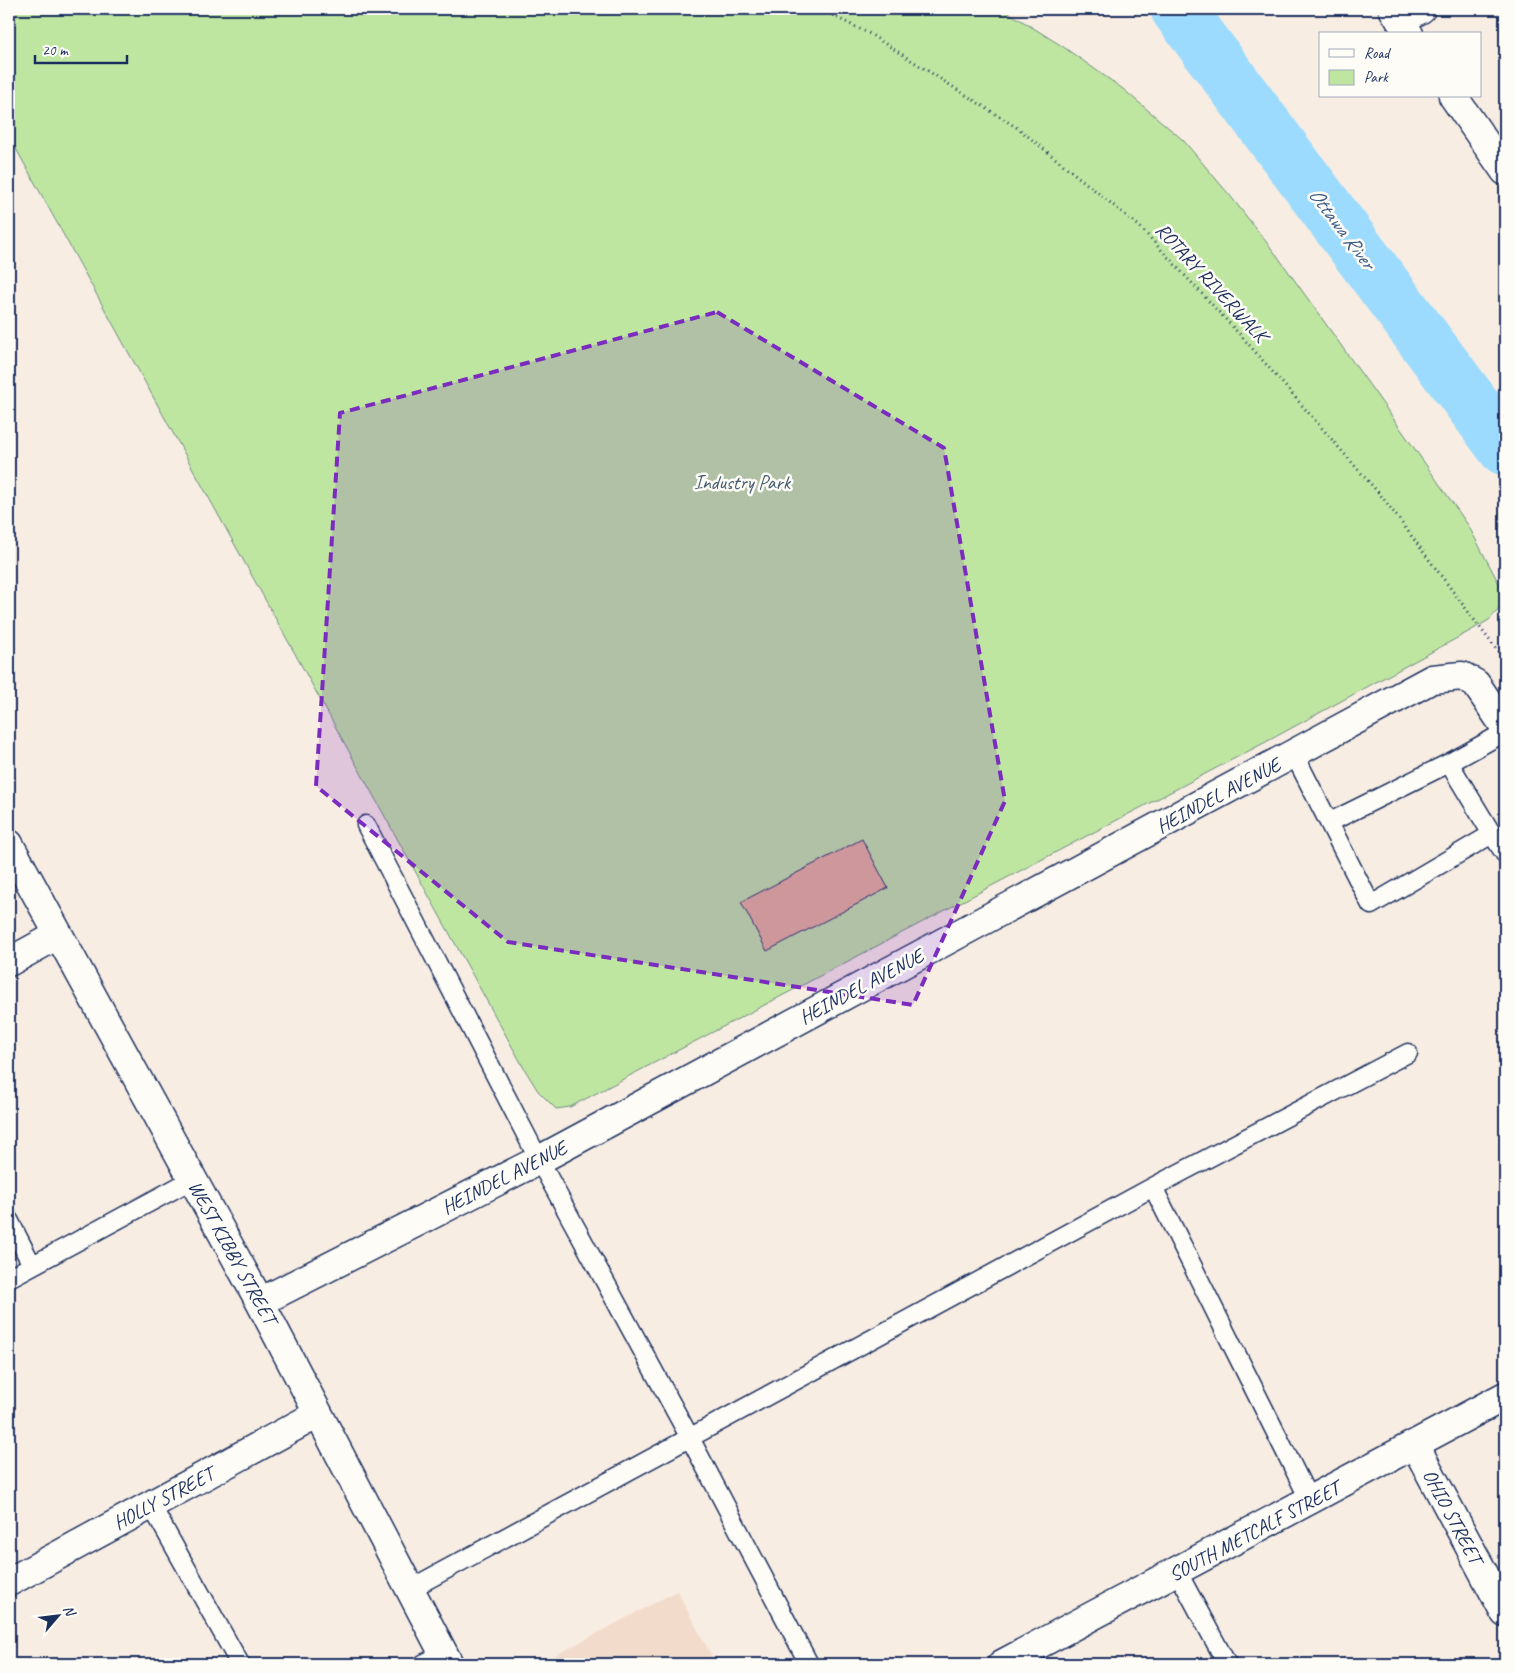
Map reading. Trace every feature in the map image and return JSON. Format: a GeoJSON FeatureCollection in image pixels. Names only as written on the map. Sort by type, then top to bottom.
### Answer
{"type":"FeatureCollection","features":[{"type":"Feature","properties":{"kind":"street"},"geometry":{"type":"LineString","coordinates":[[1454,98],[1505,172]]}},
{"type":"Feature","properties":{"kind":"street","name":"HEINDEL AVENUE"},"geometry":{"type":"LineString","coordinates":[[260,1302],[539,1160],[1432,679],[1462,676],[1476,684],[1505,727]]}},
{"type":"Feature","properties":{"kind":"street","name":"WEST KIBBY STREET"},"geometry":{"type":"LineString","coordinates":[[9,844],[260,1302],[410,1589],[439,1661]]}},
{"type":"Feature","properties":{"kind":"street"},"geometry":{"type":"LineString","coordinates":[[9,962],[58,935]]}},
{"type":"Feature","properties":{"kind":"street","name":"SOUTH METCALF STREET"},"geometry":{"type":"LineString","coordinates":[[1002,1664],[1505,1396]]}},
{"type":"Feature","properties":{"kind":"street","name":"HOLLY STREET"},"geometry":{"type":"LineString","coordinates":[[9,1582],[318,1414]]}},
{"type":"Feature","properties":{"kind":"street","name":"OHIO STREET"},"geometry":{"type":"LineString","coordinates":[[1415,1445],[1505,1613]]}},
{"type":"Feature","properties":{"kind":"lane"},"geometry":{"type":"LineString","coordinates":[[1330,822],[1449,763],[1505,732]]}},
{"type":"Feature","properties":{"kind":"lane"},"geometry":{"type":"LineString","coordinates":[[1294,754],[1330,822],[1370,905],[1492,834]]}},
{"type":"Feature","properties":{"kind":"lane"},"geometry":{"type":"LineString","coordinates":[[1449,763],[1505,854]]}},
{"type":"Feature","properties":{"kind":"lane"},"geometry":{"type":"LineString","coordinates":[[366,826],[539,1160],[690,1438],[809,1664]]}},
{"type":"Feature","properties":{"kind":"lane"},"geometry":{"type":"LineString","coordinates":[[410,1589],[1154,1187],[1408,1053]]}},
{"type":"Feature","properties":{"kind":"lane"},"geometry":{"type":"LineString","coordinates":[[9,1278],[193,1179]]}},
{"type":"Feature","properties":{"kind":"lane"},"geometry":{"type":"LineString","coordinates":[[1154,1187],[1310,1501]]}},
{"type":"Feature","properties":{"kind":"lane"},"geometry":{"type":"LineString","coordinates":[[9,1220],[32,1264]]}},
{"type":"Feature","properties":{"kind":"lane"},"geometry":{"type":"LineString","coordinates":[[151,1505],[240,1664]]}},
{"type":"Feature","properties":{"kind":"lane"},"geometry":{"type":"LineString","coordinates":[[1177,1571],[1227,1664]]}},
{"type":"Feature","properties":{"kind":"path","name":"ROTARY RIVERWALK"},"geometry":{"type":"LineString","coordinates":[[819,9],[870,34],[1019,129],[1139,226],[1244,338],[1383,498],[1505,660]]}},
{"type":"Feature","properties":{"kind":"highlighted area"},"geometry":{"type":"Polygon","coordinates":[[[717,312],[944,448],[1005,801],[913,1005],[508,942],[316,786],[340,413],[717,312]]]}},
{"type":"Feature","properties":{"kind":"shaded area"},"geometry":{"type":"Polygon","coordinates":[[[677,1591],[716,1664],[539,1664],[677,1591]]]}},
{"type":"Feature","properties":{"kind":"green space","name":"Industry Park"},"geometry":{"type":"Polygon","coordinates":[[[9,9],[1003,9],[1062,46],[1123,89],[1183,140],[1232,198],[1278,257],[1468,525],[1503,591],[1500,608],[1489,620],[1470,631],[1264,743],[570,1107],[556,1109],[538,1091],[525,1070],[9,136],[9,9]]]}},
{"type":"Feature","properties":{"kind":"building"},"geometry":{"type":"Polygon","coordinates":[[[862,839],[888,888],[767,951],[741,902],[862,839]]]}},
{"type":"Feature","properties":{"kind":"waterway","name":"Ottawa River"},"geometry":{"type":"LineString","coordinates":[[1178,9],[1505,448]]}}]}
